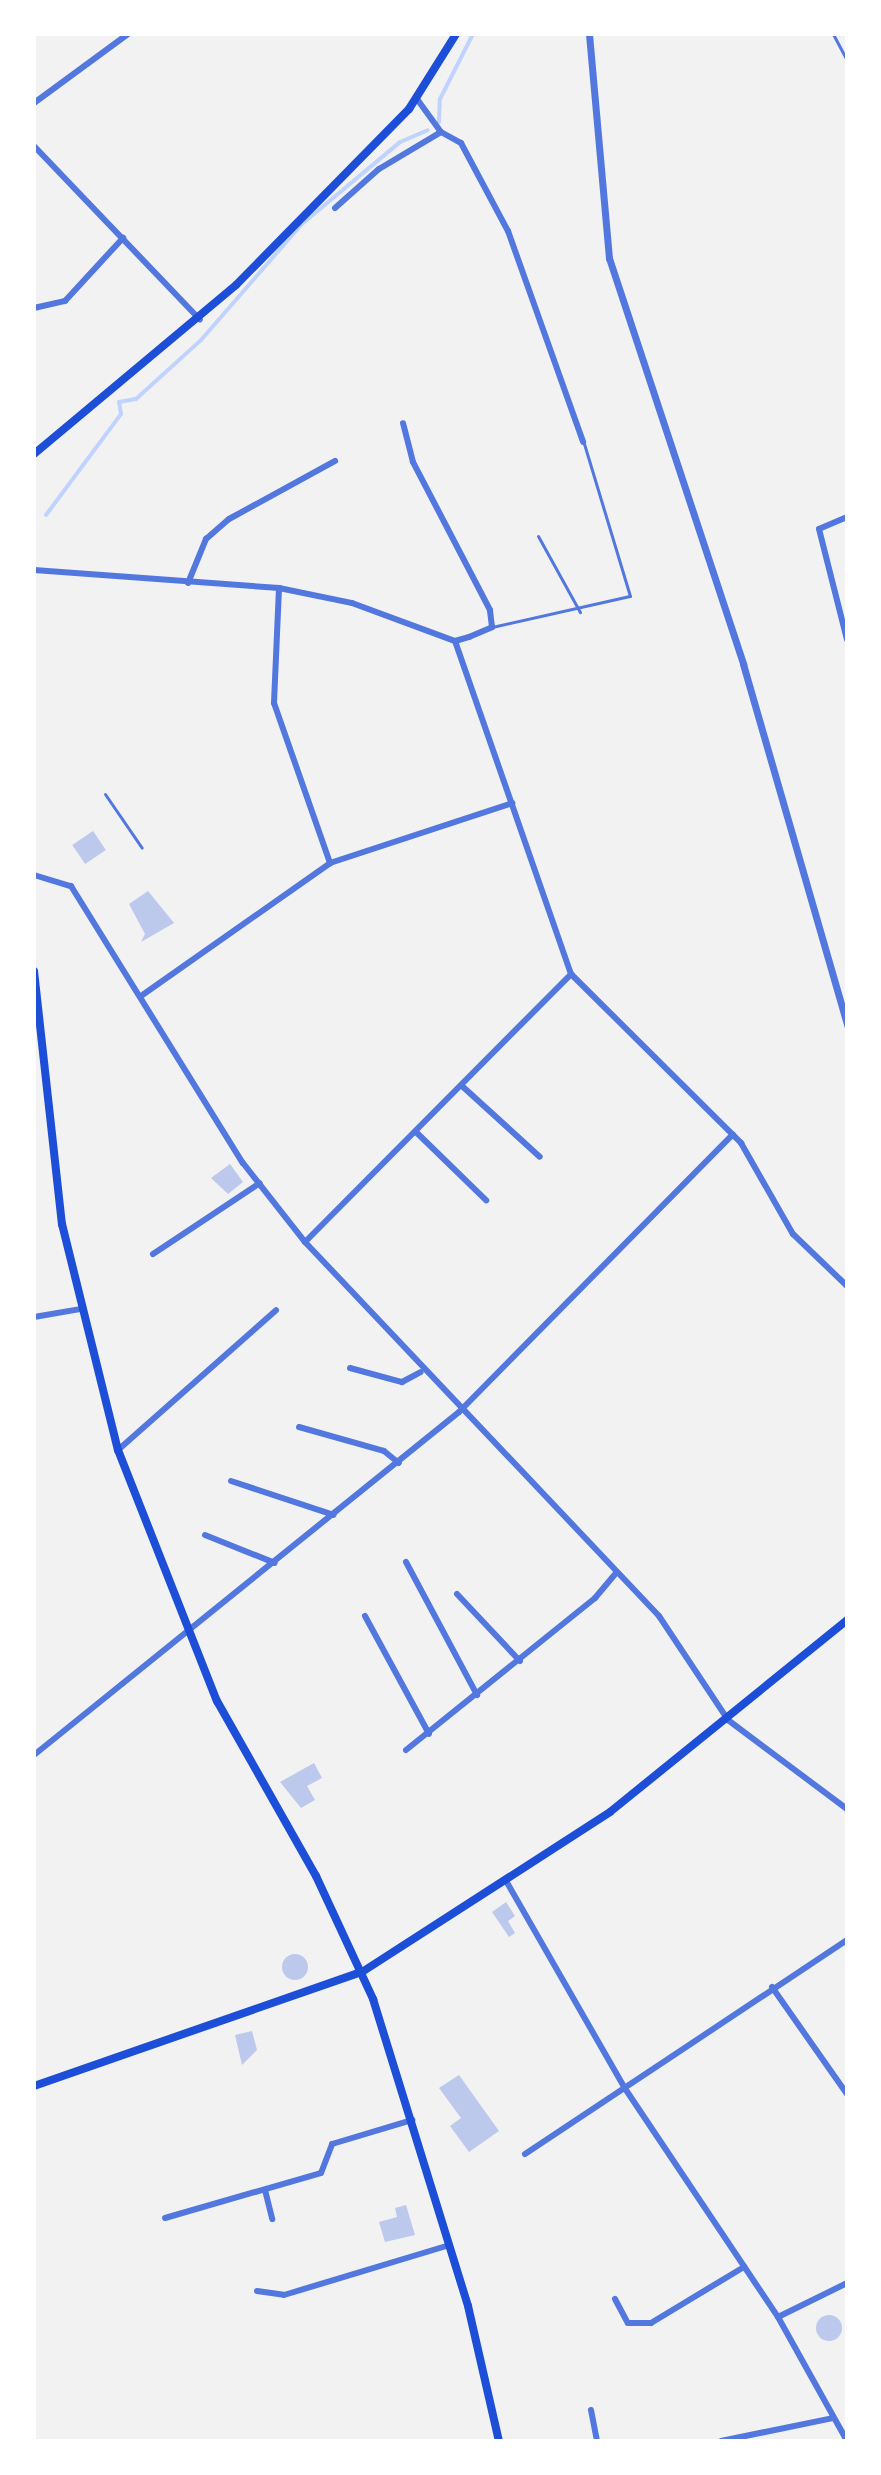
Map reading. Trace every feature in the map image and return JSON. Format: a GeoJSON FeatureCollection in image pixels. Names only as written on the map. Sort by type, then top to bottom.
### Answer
{"type":"FeatureCollection","features":[{"type":"Feature","properties":{"kind":"main road"},"geometry":{"type":"LineString","coordinates":[[34,454],[200,320],[417,99],[456,34]]}},
{"type":"Feature","properties":{"kind":"main road"},"geometry":{"type":"LineString","coordinates":[[34,971],[37,1046],[62,1224],[118,1450],[185,1632],[362,1972],[450,2245],[499,2441]]}},
{"type":"Feature","properties":{"kind":"main road"},"geometry":{"type":"LineString","coordinates":[[34,2086],[362,1972],[610,1812],[728,1720],[847,1620]]}},
{"type":"Feature","properties":{"kind":"street"},"geometry":{"type":"LineString","coordinates":[[34,103],[128,34]]}},
{"type":"Feature","properties":{"kind":"street"},"geometry":{"type":"LineString","coordinates":[[589,34],[609,258],[714,581],[847,1025]]}},
{"type":"Feature","properties":{"kind":"street"},"geometry":{"type":"LineString","coordinates":[[417,99],[441,132],[461,143],[508,231],[583,442]]}},
{"type":"Feature","properties":{"kind":"street"},"geometry":{"type":"LineString","coordinates":[[335,208],[379,169],[441,132]]}},
{"type":"Feature","properties":{"kind":"street"},"geometry":{"type":"LineString","coordinates":[[34,146],[200,320]]}},
{"type":"Feature","properties":{"kind":"street"},"geometry":{"type":"LineString","coordinates":[[34,308],[65,301],[123,238]]}},
{"type":"Feature","properties":{"kind":"street"},"geometry":{"type":"LineString","coordinates":[[34,570],[279,588],[352,603],[455,641],[492,627],[413,462],[403,423]]}},
{"type":"Feature","properties":{"kind":"street"},"geometry":{"type":"LineString","coordinates":[[188,583],[206,539],[229,519],[335,461]]}},
{"type":"Feature","properties":{"kind":"street"},"geometry":{"type":"LineString","coordinates":[[847,517],[819,529],[847,640]]}},
{"type":"Feature","properties":{"kind":"street"},"geometry":{"type":"LineString","coordinates":[[279,588],[274,703],[330,863]]}},
{"type":"Feature","properties":{"kind":"street"},"geometry":{"type":"LineString","coordinates":[[455,641],[571,974],[733,1134],[793,1234],[847,1286]]}},
{"type":"Feature","properties":{"kind":"street"},"geometry":{"type":"LineString","coordinates":[[141,996],[330,863],[512,803]]}},
{"type":"Feature","properties":{"kind":"street"},"geometry":{"type":"LineString","coordinates":[[34,875],[71,886],[260,1183],[305,1242],[421,1372],[659,1616],[728,1720],[847,1809]]}},
{"type":"Feature","properties":{"kind":"street"},"geometry":{"type":"LineString","coordinates":[[305,1242],[571,974]]}},
{"type":"Feature","properties":{"kind":"street"},"geometry":{"type":"LineString","coordinates":[[462,1086],[540,1157]]}},
{"type":"Feature","properties":{"kind":"street"},"geometry":{"type":"LineString","coordinates":[[416,1132],[486,1200]]}},
{"type":"Feature","properties":{"kind":"street"},"geometry":{"type":"LineString","coordinates":[[34,1755],[459,1412],[733,1134]]}},
{"type":"Feature","properties":{"kind":"street"},"geometry":{"type":"LineString","coordinates":[[153,1254],[260,1183]]}},
{"type":"Feature","properties":{"kind":"street"},"geometry":{"type":"LineString","coordinates":[[34,1317],[81,1309]]}},
{"type":"Feature","properties":{"kind":"street"},"geometry":{"type":"LineString","coordinates":[[118,1450],[276,1310]]}},
{"type":"Feature","properties":{"kind":"street"},"geometry":{"type":"LineString","coordinates":[[350,1368],[402,1382],[421,1372]]}},
{"type":"Feature","properties":{"kind":"street"},"geometry":{"type":"LineString","coordinates":[[299,1427],[384,1451],[399,1463]]}},
{"type":"Feature","properties":{"kind":"street"},"geometry":{"type":"LineString","coordinates":[[231,1481],[334,1515]]}},
{"type":"Feature","properties":{"kind":"street"},"geometry":{"type":"LineString","coordinates":[[205,1535],[275,1563]]}},
{"type":"Feature","properties":{"kind":"street"},"geometry":{"type":"LineString","coordinates":[[406,1562],[477,1695]]}},
{"type":"Feature","properties":{"kind":"street"},"geometry":{"type":"LineString","coordinates":[[406,1750],[520,1661],[617,1572]]}},
{"type":"Feature","properties":{"kind":"street"},"geometry":{"type":"LineString","coordinates":[[457,1594],[520,1661]]}},
{"type":"Feature","properties":{"kind":"street"},"geometry":{"type":"LineString","coordinates":[[365,1616],[429,1734]]}},
{"type":"Feature","properties":{"kind":"street"},"geometry":{"type":"LineString","coordinates":[[505,1879],[624,2087],[778,2317],[847,2441]]}},
{"type":"Feature","properties":{"kind":"street"},"geometry":{"type":"LineString","coordinates":[[525,2154],[847,1940]]}},
{"type":"Feature","properties":{"kind":"street"},"geometry":{"type":"LineString","coordinates":[[772,1987],[847,2094]]}},
{"type":"Feature","properties":{"kind":"street"},"geometry":{"type":"LineString","coordinates":[[165,2218],[321,2173],[332,2144],[412,2120]]}},
{"type":"Feature","properties":{"kind":"street"},"geometry":{"type":"LineString","coordinates":[[265,2190],[272,2219]]}},
{"type":"Feature","properties":{"kind":"street"},"geometry":{"type":"LineString","coordinates":[[257,2291],[284,2295],[450,2245]]}},
{"type":"Feature","properties":{"kind":"street"},"geometry":{"type":"LineString","coordinates":[[615,2299],[628,2323],[651,2323],[744,2267]]}},
{"type":"Feature","properties":{"kind":"street"},"geometry":{"type":"LineString","coordinates":[[778,2317],[847,2283]]}},
{"type":"Feature","properties":{"kind":"street"},"geometry":{"type":"LineString","coordinates":[[591,2410],[597,2441]]}},
{"type":"Feature","properties":{"kind":"street"},"geometry":{"type":"LineString","coordinates":[[721,2441],[833,2418]]}},
{"type":"Feature","properties":{"kind":"lane"},"geometry":{"type":"LineString","coordinates":[[833,34],[847,60]]}},
{"type":"Feature","properties":{"kind":"lane"},"geometry":{"type":"LineString","coordinates":[[492,627],[580,612],[630,596],[583,442]]}},
{"type":"Feature","properties":{"kind":"lane"},"geometry":{"type":"LineString","coordinates":[[538,536],[580,612]]}},
{"type":"Feature","properties":{"kind":"lane"},"geometry":{"type":"LineString","coordinates":[[105,794],[142,848]]}},
{"type":"Feature","properties":{"kind":"building"},"geometry":{"type":"Polygon","coordinates":[[[93,831],[106,850],[85,864],[72,845],[93,831]]]}},
{"type":"Feature","properties":{"kind":"building"},"geometry":{"type":"Polygon","coordinates":[[[148,891],[174,923],[141,942],[145,934],[129,904],[148,891]]]}},
{"type":"Feature","properties":{"kind":"building"},"geometry":{"type":"Polygon","coordinates":[[[230,1164],[243,1182],[228,1194],[211,1178],[230,1164]]]}},
{"type":"Feature","properties":{"kind":"building"},"geometry":{"type":"Polygon","coordinates":[[[314,1763],[322,1778],[307,1786],[315,1800],[301,1808],[280,1782],[314,1763]]]}},
{"type":"Feature","properties":{"kind":"building"},"geometry":{"type":"Polygon","coordinates":[[[506,1902],[515,1916],[508,1921],[515,1933],[509,1937],[492,1912],[506,1902]]]}},
{"type":"Feature","properties":{"kind":"building"},"geometry":{"type":"Polygon","coordinates":[[[295,1954],[305,1957],[308,1967],[305,1977],[295,1980],[285,1977],[282,1967],[285,1957],[295,1954]]]}},
{"type":"Feature","properties":{"kind":"building"},"geometry":{"type":"Polygon","coordinates":[[[252,2031],[257,2050],[242,2065],[235,2035],[252,2031]]]}},
{"type":"Feature","properties":{"kind":"building"},"geometry":{"type":"Polygon","coordinates":[[[459,2075],[499,2131],[469,2152],[450,2126],[461,2118],[439,2088],[459,2075]]]}},
{"type":"Feature","properties":{"kind":"building"},"geometry":{"type":"Polygon","coordinates":[[[406,2205],[415,2235],[385,2242],[379,2222],[397,2217],[395,2208],[406,2205]]]}},
{"type":"Feature","properties":{"kind":"building"},"geometry":{"type":"Polygon","coordinates":[[[829,2315],[838,2319],[842,2328],[838,2337],[829,2341],[820,2337],[816,2328],[820,2319],[829,2315]]]}},
{"type":"Feature","properties":{"kind":"waterway"},"geometry":{"type":"LineString","coordinates":[[439,122],[440,99],[473,34]]}},
{"type":"Feature","properties":{"kind":"waterway"},"geometry":{"type":"LineString","coordinates":[[46,515],[121,414],[119,402],[136,399],[201,340],[302,224],[400,142],[428,130]]}}]}
